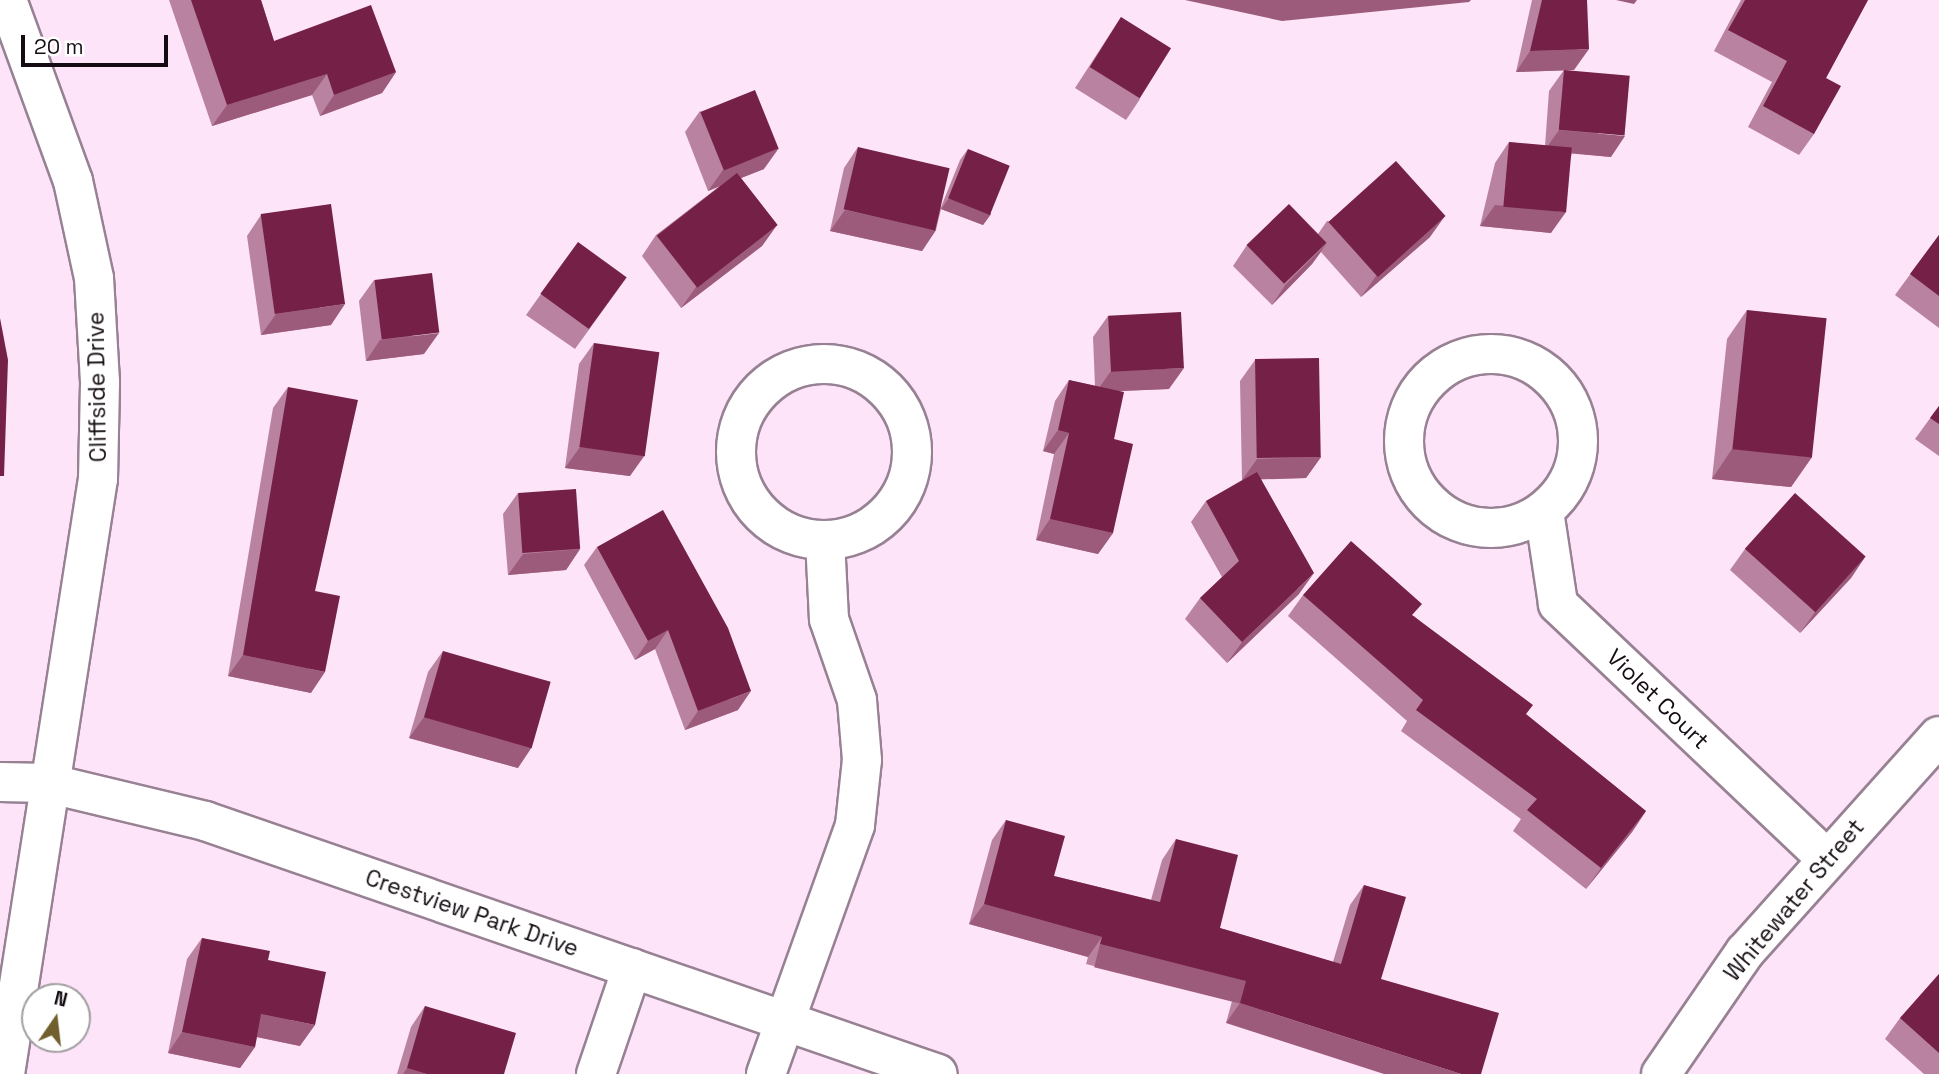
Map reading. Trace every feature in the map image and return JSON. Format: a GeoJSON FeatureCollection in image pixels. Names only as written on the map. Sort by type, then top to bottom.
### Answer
{"type":"FeatureCollection","features":[{"type":"Feature","properties":{"kind":"street","name":"Cliffside Drive"},"geometry":{"type":"LineString","coordinates":[[5,1074],[47,783],[98,479],[100,382],[94,278],[73,181],[7,0]]}},
{"type":"Feature","properties":{"kind":"street"},"geometry":{"type":"LineString","coordinates":[[1485,353],[1526,362],[1560,386],[1573,411],[1576,466],[1544,510],[1488,528],[1450,517],[1414,483],[1404,455],[1404,425],[1415,397],[1434,374],[1485,353]]}},
{"type":"Feature","properties":{"kind":"street"},"geometry":{"type":"LineString","coordinates":[[825,363],[855,369],[881,384],[905,418],[912,467],[901,496],[882,520],[855,536],[825,541],[797,537],[752,505],[735,452],[751,400],[771,380],[825,363]]}},
{"type":"Feature","properties":{"kind":"street","name":"Violet Court"},"geometry":{"type":"LineString","coordinates":[[1544,510],[1558,604],[1826,858]]}},
{"type":"Feature","properties":{"kind":"street"},"geometry":{"type":"LineString","coordinates":[[766,1074],[783,1019],[855,825],[862,761],[857,700],[829,619],[825,541]]}},
{"type":"Feature","properties":{"kind":"street","name":"Whitewater Street"},"geometry":{"type":"LineString","coordinates":[[1661,1074],[1745,952],[1826,858],[1939,736]]}},
{"type":"Feature","properties":{"kind":"street","name":"Crestview Park Drive"},"geometry":{"type":"LineString","coordinates":[[0,782],[47,783],[205,821],[938,1074]]}},
{"type":"Feature","properties":{"kind":"street"},"geometry":{"type":"LineString","coordinates":[[596,1074],[632,968]]}},
{"type":"Feature","properties":{"kind":"building"},"geometry":{"type":"Polygon","coordinates":[[[191,0],[261,0],[274,41],[371,5],[396,72],[334,95],[327,74],[227,105],[191,0]]]}},
{"type":"Feature","properties":{"kind":"building"},"geometry":{"type":"Polygon","coordinates":[[[1542,0],[1587,0],[1589,49],[1530,51],[1542,0]]]}},
{"type":"Feature","properties":{"kind":"building"},"geometry":{"type":"Polygon","coordinates":[[[1745,0],[1868,0],[1826,78],[1841,86],[1814,134],[1763,106],[1787,61],[1728,30],[1745,0]]]}},
{"type":"Feature","properties":{"kind":"building"},"geometry":{"type":"Polygon","coordinates":[[[1121,17],[1171,48],[1140,98],[1090,67],[1121,17]]]}},
{"type":"Feature","properties":{"kind":"building"},"geometry":{"type":"Polygon","coordinates":[[[1564,70],[1630,76],[1625,136],[1559,130],[1564,70]]]}},
{"type":"Feature","properties":{"kind":"building"},"geometry":{"type":"Polygon","coordinates":[[[755,90],[779,148],[724,171],[700,112],[755,90]]]}},
{"type":"Feature","properties":{"kind":"building"},"geometry":{"type":"Polygon","coordinates":[[[1509,142],[1572,147],[1566,212],[1503,207],[1509,142]]]}},
{"type":"Feature","properties":{"kind":"building"},"geometry":{"type":"Polygon","coordinates":[[[858,147],[950,168],[935,231],[844,209],[858,147]]]}},
{"type":"Feature","properties":{"kind":"building"},"geometry":{"type":"Polygon","coordinates":[[[968,149],[1010,166],[990,215],[948,198],[968,149]]]}},
{"type":"Feature","properties":{"kind":"building"},"geometry":{"type":"Polygon","coordinates":[[[1396,161],[1446,216],[1378,277],[1328,222],[1396,161]]]}},
{"type":"Feature","properties":{"kind":"building"},"geometry":{"type":"Polygon","coordinates":[[[737,173],[778,225],[697,288],[657,236],[737,173]]]}},
{"type":"Feature","properties":{"kind":"building"},"geometry":{"type":"Polygon","coordinates":[[[331,204],[345,304],[275,314],[261,214],[331,204]]]}},
{"type":"Feature","properties":{"kind":"building"},"geometry":{"type":"Polygon","coordinates":[[[1289,204],[1327,243],[1284,284],[1247,245],[1289,204]]]}},
{"type":"Feature","properties":{"kind":"building"},"geometry":{"type":"Polygon","coordinates":[[[1939,235],[1939,296],[1910,274],[1939,235]]]}},
{"type":"Feature","properties":{"kind":"building"},"geometry":{"type":"Polygon","coordinates":[[[578,242],[627,277],[589,329],[540,294],[578,242]]]}},
{"type":"Feature","properties":{"kind":"building"},"geometry":{"type":"Polygon","coordinates":[[[432,273],[439,333],[382,340],[374,280],[432,273]]]}},
{"type":"Feature","properties":{"kind":"building"},"geometry":{"type":"Polygon","coordinates":[[[1747,310],[1827,318],[1812,458],[1732,449],[1747,310]]]}},
{"type":"Feature","properties":{"kind":"building"},"geometry":{"type":"Polygon","coordinates":[[[1181,312],[1184,368],[1111,372],[1108,316],[1181,312]]]}},
{"type":"Feature","properties":{"kind":"building"},"geometry":{"type":"Polygon","coordinates":[[[0,318],[8,360],[4,476],[0,476],[0,318]]]}},
{"type":"Feature","properties":{"kind":"building"},"geometry":{"type":"Polygon","coordinates":[[[594,343],[659,352],[645,456],[579,447],[594,343]]]}},
{"type":"Feature","properties":{"kind":"building"},"geometry":{"type":"Polygon","coordinates":[[[1319,358],[1321,457],[1257,458],[1255,359],[1319,358]]]}},
{"type":"Feature","properties":{"kind":"building"},"geometry":{"type":"Polygon","coordinates":[[[1069,380],[1124,392],[1114,439],[1133,444],[1113,533],[1050,519],[1069,433],[1058,430],[1069,380]]]}},
{"type":"Feature","properties":{"kind":"building"},"geometry":{"type":"Polygon","coordinates":[[[288,387],[358,400],[315,591],[340,596],[325,672],[243,655],[288,387]]]}},
{"type":"Feature","properties":{"kind":"building"},"geometry":{"type":"Polygon","coordinates":[[[1939,406],[1939,424],[1930,418],[1939,406]]]}},
{"type":"Feature","properties":{"kind":"building"},"geometry":{"type":"Polygon","coordinates":[[[1257,472],[1314,573],[1242,642],[1200,598],[1239,561],[1206,501],[1257,472]]]}},
{"type":"Feature","properties":{"kind":"building"},"geometry":{"type":"Polygon","coordinates":[[[576,489],[580,549],[522,553],[518,493],[576,489]]]}},
{"type":"Feature","properties":{"kind":"building"},"geometry":{"type":"Polygon","coordinates":[[[1795,493],[1866,557],[1815,612],[1745,549],[1795,493]]]}},
{"type":"Feature","properties":{"kind":"building"},"geometry":{"type":"Polygon","coordinates":[[[663,510],[728,628],[751,691],[698,711],[668,630],[648,641],[597,547],[663,510]]]}},
{"type":"Feature","properties":{"kind":"building"},"geometry":{"type":"Polygon","coordinates":[[[1351,541],[1422,604],[1412,615],[1533,705],[1526,714],[1646,811],[1601,868],[1527,810],[1537,799],[1416,710],[1423,700],[1303,595],[1351,541]]]}},
{"type":"Feature","properties":{"kind":"building"},"geometry":{"type":"Polygon","coordinates":[[[443,651],[551,682],[532,748],[424,717],[443,651]]]}},
{"type":"Feature","properties":{"kind":"building"},"geometry":{"type":"Polygon","coordinates":[[[1006,820],[1065,836],[1054,876],[1160,902],[1176,839],[1238,855],[1220,928],[1341,964],[1364,885],[1406,897],[1381,979],[1499,1013],[1481,1074],[1461,1074],[1240,1003],[1246,981],[1100,944],[1102,937],[984,904],[1006,820]]]}},
{"type":"Feature","properties":{"kind":"building"},"geometry":{"type":"Polygon","coordinates":[[[202,938],[270,951],[268,960],[326,972],[315,1025],[261,1014],[255,1047],[182,1032],[202,938]]]}},
{"type":"Feature","properties":{"kind":"building"},"geometry":{"type":"Polygon","coordinates":[[[1939,974],[1939,1053],[1900,1018],[1939,974]]]}},
{"type":"Feature","properties":{"kind":"building"},"geometry":{"type":"Polygon","coordinates":[[[425,1006],[516,1033],[504,1074],[427,1074],[407,1068],[425,1006]]]}}]}
